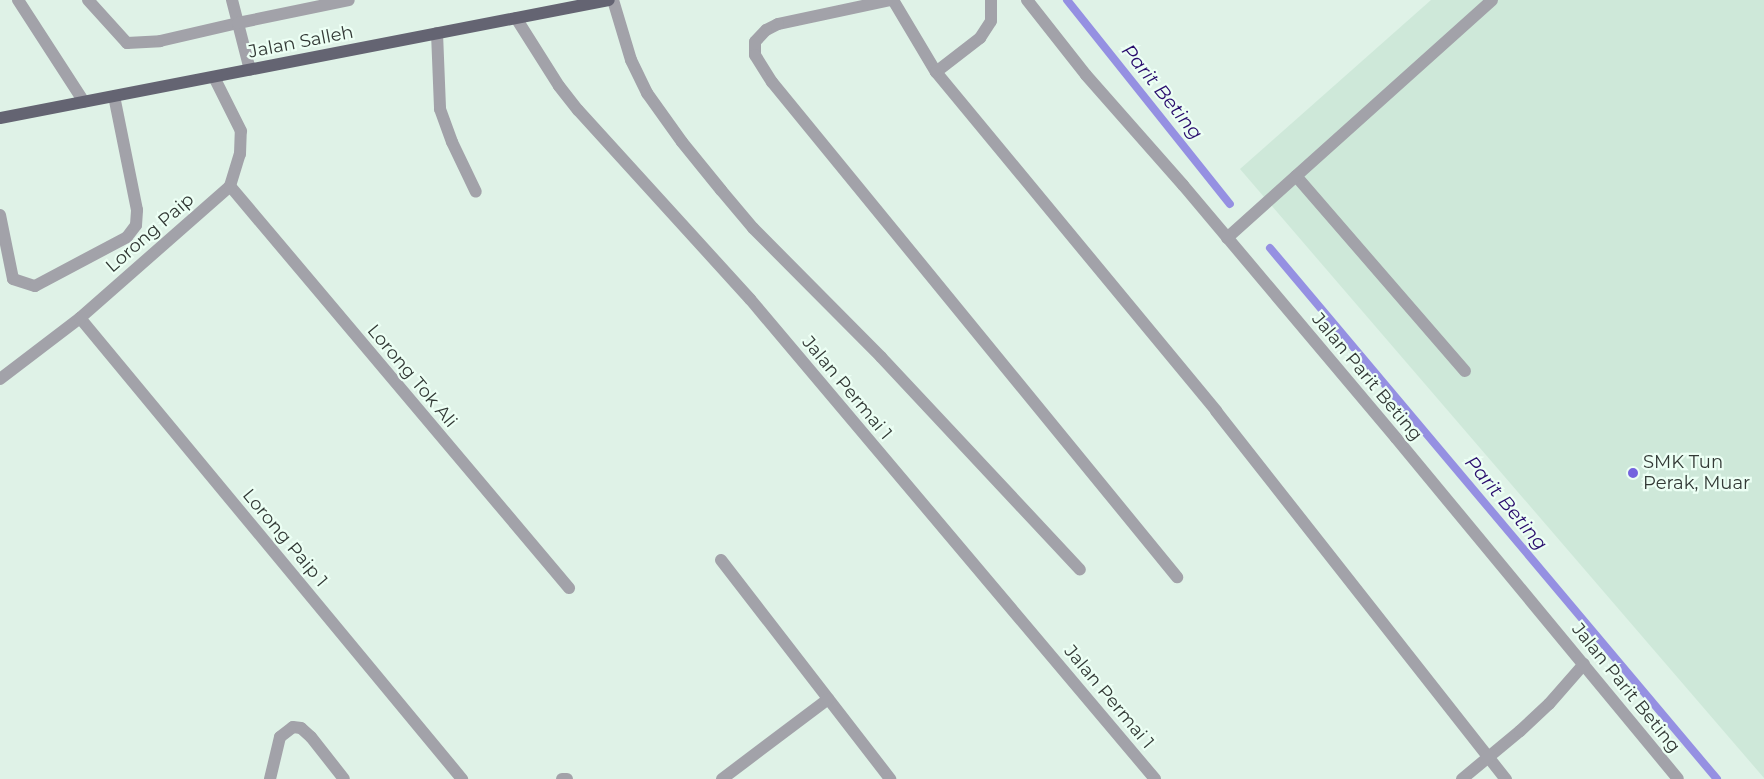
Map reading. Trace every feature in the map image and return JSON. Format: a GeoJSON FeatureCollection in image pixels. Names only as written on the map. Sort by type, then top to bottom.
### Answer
{"type":"FeatureCollection","features":[{"type":"Feature","properties":{"kind":"main road","name":"Jalan Salleh"},"geometry":{"type":"LineString","coordinates":[[0,118],[611,0]]}},
{"type":"Feature","properties":{"kind":"street"},"geometry":{"type":"LineString","coordinates":[[18,0],[84,102]]}},
{"type":"Feature","properties":{"kind":"street"},"geometry":{"type":"LineString","coordinates":[[88,0],[127,43],[160,41],[350,0]]}},
{"type":"Feature","properties":{"kind":"street"},"geometry":{"type":"LineString","coordinates":[[232,0],[250,70]]}},
{"type":"Feature","properties":{"kind":"street"},"geometry":{"type":"LineString","coordinates":[[611,0],[631,60],[647,93],[682,142],[721,190],[753,228],[881,357],[1080,570]]}},
{"type":"Feature","properties":{"kind":"street"},"geometry":{"type":"LineString","coordinates":[[1177,578],[778,90],[755,56],[755,42],[766,30],[778,24],[892,0],[936,72],[1216,411],[1506,779]]}},
{"type":"Feature","properties":{"kind":"street"},"geometry":{"type":"LineString","coordinates":[[936,72],[980,38],[991,21],[991,0]]}},
{"type":"Feature","properties":{"kind":"street","name":"Jalan Parit Beting"},"geometry":{"type":"LineString","coordinates":[[1027,0],[1086,75],[1227,238],[1678,779]]}},
{"type":"Feature","properties":{"kind":"street"},"geometry":{"type":"LineString","coordinates":[[1227,238],[1492,0]]}},
{"type":"Feature","properties":{"kind":"street","name":"Jalan Permai 1"},"geometry":{"type":"LineString","coordinates":[[516,18],[559,86],[578,110],[750,300],[1155,779]]}},
{"type":"Feature","properties":{"kind":"street"},"geometry":{"type":"LineString","coordinates":[[437,33],[440,109],[452,142],[476,192]]}},
{"type":"Feature","properties":{"kind":"street"},"geometry":{"type":"LineString","coordinates":[[214,76],[241,131],[240,154],[230,186]]}},
{"type":"Feature","properties":{"kind":"street"},"geometry":{"type":"LineString","coordinates":[[0,215],[13,278],[35,286],[127,237],[136,225],[137,210],[114,96]]}},
{"type":"Feature","properties":{"kind":"street"},"geometry":{"type":"LineString","coordinates":[[1296,176],[1464,371]]}},
{"type":"Feature","properties":{"kind":"street","name":"Lorong Paip"},"geometry":{"type":"LineString","coordinates":[[0,379],[80,318],[230,186]]}},
{"type":"Feature","properties":{"kind":"street","name":"Lorong Tok Ali"},"geometry":{"type":"LineString","coordinates":[[230,186],[569,588]]}},
{"type":"Feature","properties":{"kind":"street","name":"Lorong Paip 1"},"geometry":{"type":"LineString","coordinates":[[80,318],[462,779]]}},
{"type":"Feature","properties":{"kind":"street"},"geometry":{"type":"LineString","coordinates":[[721,560],[890,779]]}},
{"type":"Feature","properties":{"kind":"street"},"geometry":{"type":"LineString","coordinates":[[1462,779],[1549,704],[1584,664]]}},
{"type":"Feature","properties":{"kind":"street"},"geometry":{"type":"LineString","coordinates":[[722,779],[828,699]]}},
{"type":"Feature","properties":{"kind":"street"},"geometry":{"type":"LineString","coordinates":[[270,779],[280,737],[293,727],[301,728],[310,737],[344,779]]}},
{"type":"Feature","properties":{"kind":"street"},"geometry":{"type":"LineString","coordinates":[[562,779],[567,779]]}},
{"type":"Feature","properties":{"kind":"shaded area","name":"SMK Tun Perak, Muar"},"geometry":{"type":"Polygon","coordinates":[[[1431,0],[1764,0],[1764,778],[1240,169],[1431,0]]]}},
{"type":"Feature","properties":{"kind":"waterway","name":"Parit Beting"},"geometry":{"type":"LineString","coordinates":[[1067,0],[1230,204]]}},
{"type":"Feature","properties":{"kind":"waterway","name":"Parit Beting"},"geometry":{"type":"LineString","coordinates":[[1270,248],[1717,779]]}},
{"type":"Feature","properties":{"kind":"place","name":"SMK Tun Perak, Muar"},"geometry":{"type":"Point","coordinates":[1633,473]}}]}
